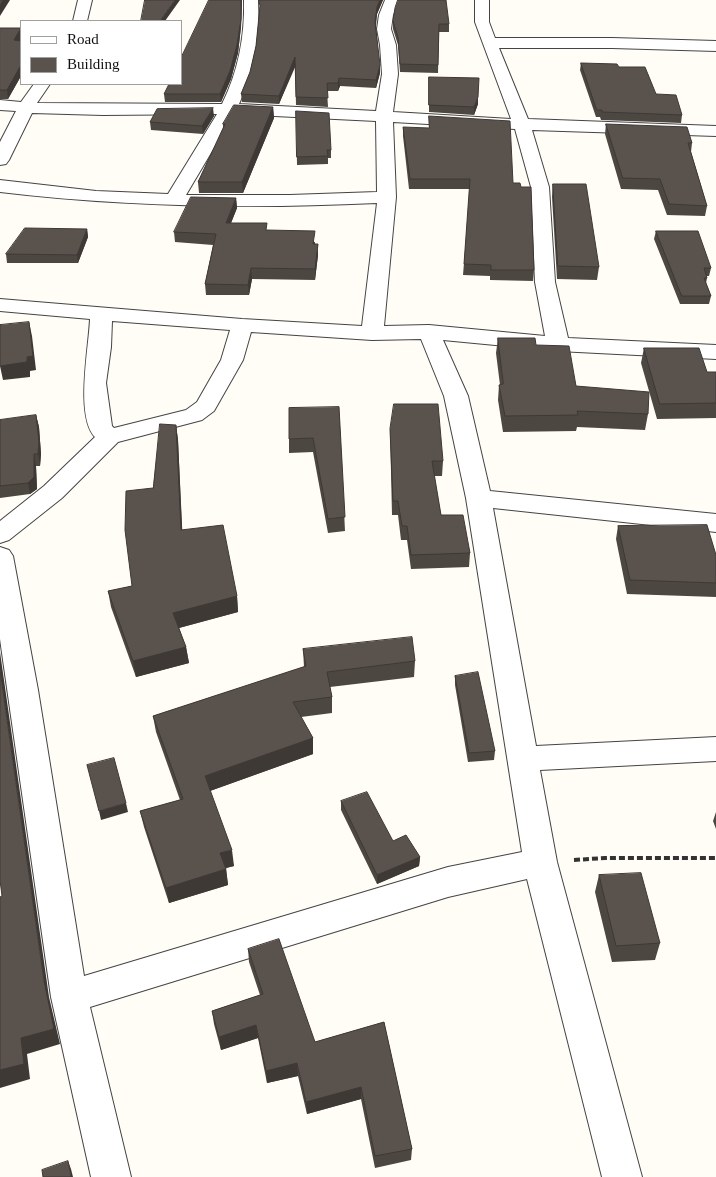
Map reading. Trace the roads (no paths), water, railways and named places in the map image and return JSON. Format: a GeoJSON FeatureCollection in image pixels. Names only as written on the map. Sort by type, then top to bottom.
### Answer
{"type":"FeatureCollection","features":[{"type":"Feature","properties":{"kind":"street"},"geometry":{"type":"LineString","coordinates":[[80,20],[85,0]]}},
{"type":"Feature","properties":{"kind":"street"},"geometry":{"type":"LineString","coordinates":[[174,200],[228,110],[242,80],[252,20],[252,0]]}},
{"type":"Feature","properties":{"kind":"street"},"geometry":{"type":"LineString","coordinates":[[372,333],[387,197],[384,117],[390,74],[388,45],[384,29],[386,15],[392,0]]}},
{"type":"Feature","properties":{"kind":"street"},"geometry":{"type":"LineString","coordinates":[[482,0],[482,22],[522,125],[540,187],[545,282],[558,344]]}},
{"type":"Feature","properties":{"kind":"street"},"geometry":{"type":"LineString","coordinates":[[489,43],[612,43],[716,46]]}},
{"type":"Feature","properties":{"kind":"street"},"geometry":{"type":"LineString","coordinates":[[0,160],[26,108],[41,85]]}},
{"type":"Feature","properties":{"kind":"street"},"geometry":{"type":"LineString","coordinates":[[0,105],[26,108],[321,112],[522,125],[716,130]]}},
{"type":"Feature","properties":{"kind":"street"},"geometry":{"type":"LineString","coordinates":[[0,186],[84,197],[174,200],[264,202],[387,197]]}},
{"type":"Feature","properties":{"kind":"street"},"geometry":{"type":"LineString","coordinates":[[0,305],[242,325],[372,333],[429,332],[558,344],[716,352]]}},
{"type":"Feature","properties":{"kind":"street"},"geometry":{"type":"LineString","coordinates":[[101,313],[100,347],[95,383],[100,428],[109,438]]}},
{"type":"Feature","properties":{"kind":"street"},"geometry":{"type":"LineString","coordinates":[[0,534],[53,492],[109,438],[194,415],[206,406],[232,360],[242,325]]}},
{"type":"Feature","properties":{"kind":"street"},"geometry":{"type":"LineString","coordinates":[[429,332],[456,396],[479,498],[540,862],[622,1177]]}},
{"type":"Feature","properties":{"kind":"street"},"geometry":{"type":"LineString","coordinates":[[479,498],[716,523]]}},
{"type":"Feature","properties":{"kind":"street"},"geometry":{"type":"LineString","coordinates":[[0,556],[23,690],[69,997],[112,1177]]}},
{"type":"Feature","properties":{"kind":"street"},"geometry":{"type":"LineString","coordinates":[[523,759],[716,749]]}},
{"type":"Feature","properties":{"kind":"street"},"geometry":{"type":"LineString","coordinates":[[69,997],[448,882],[540,862]]}}]}
